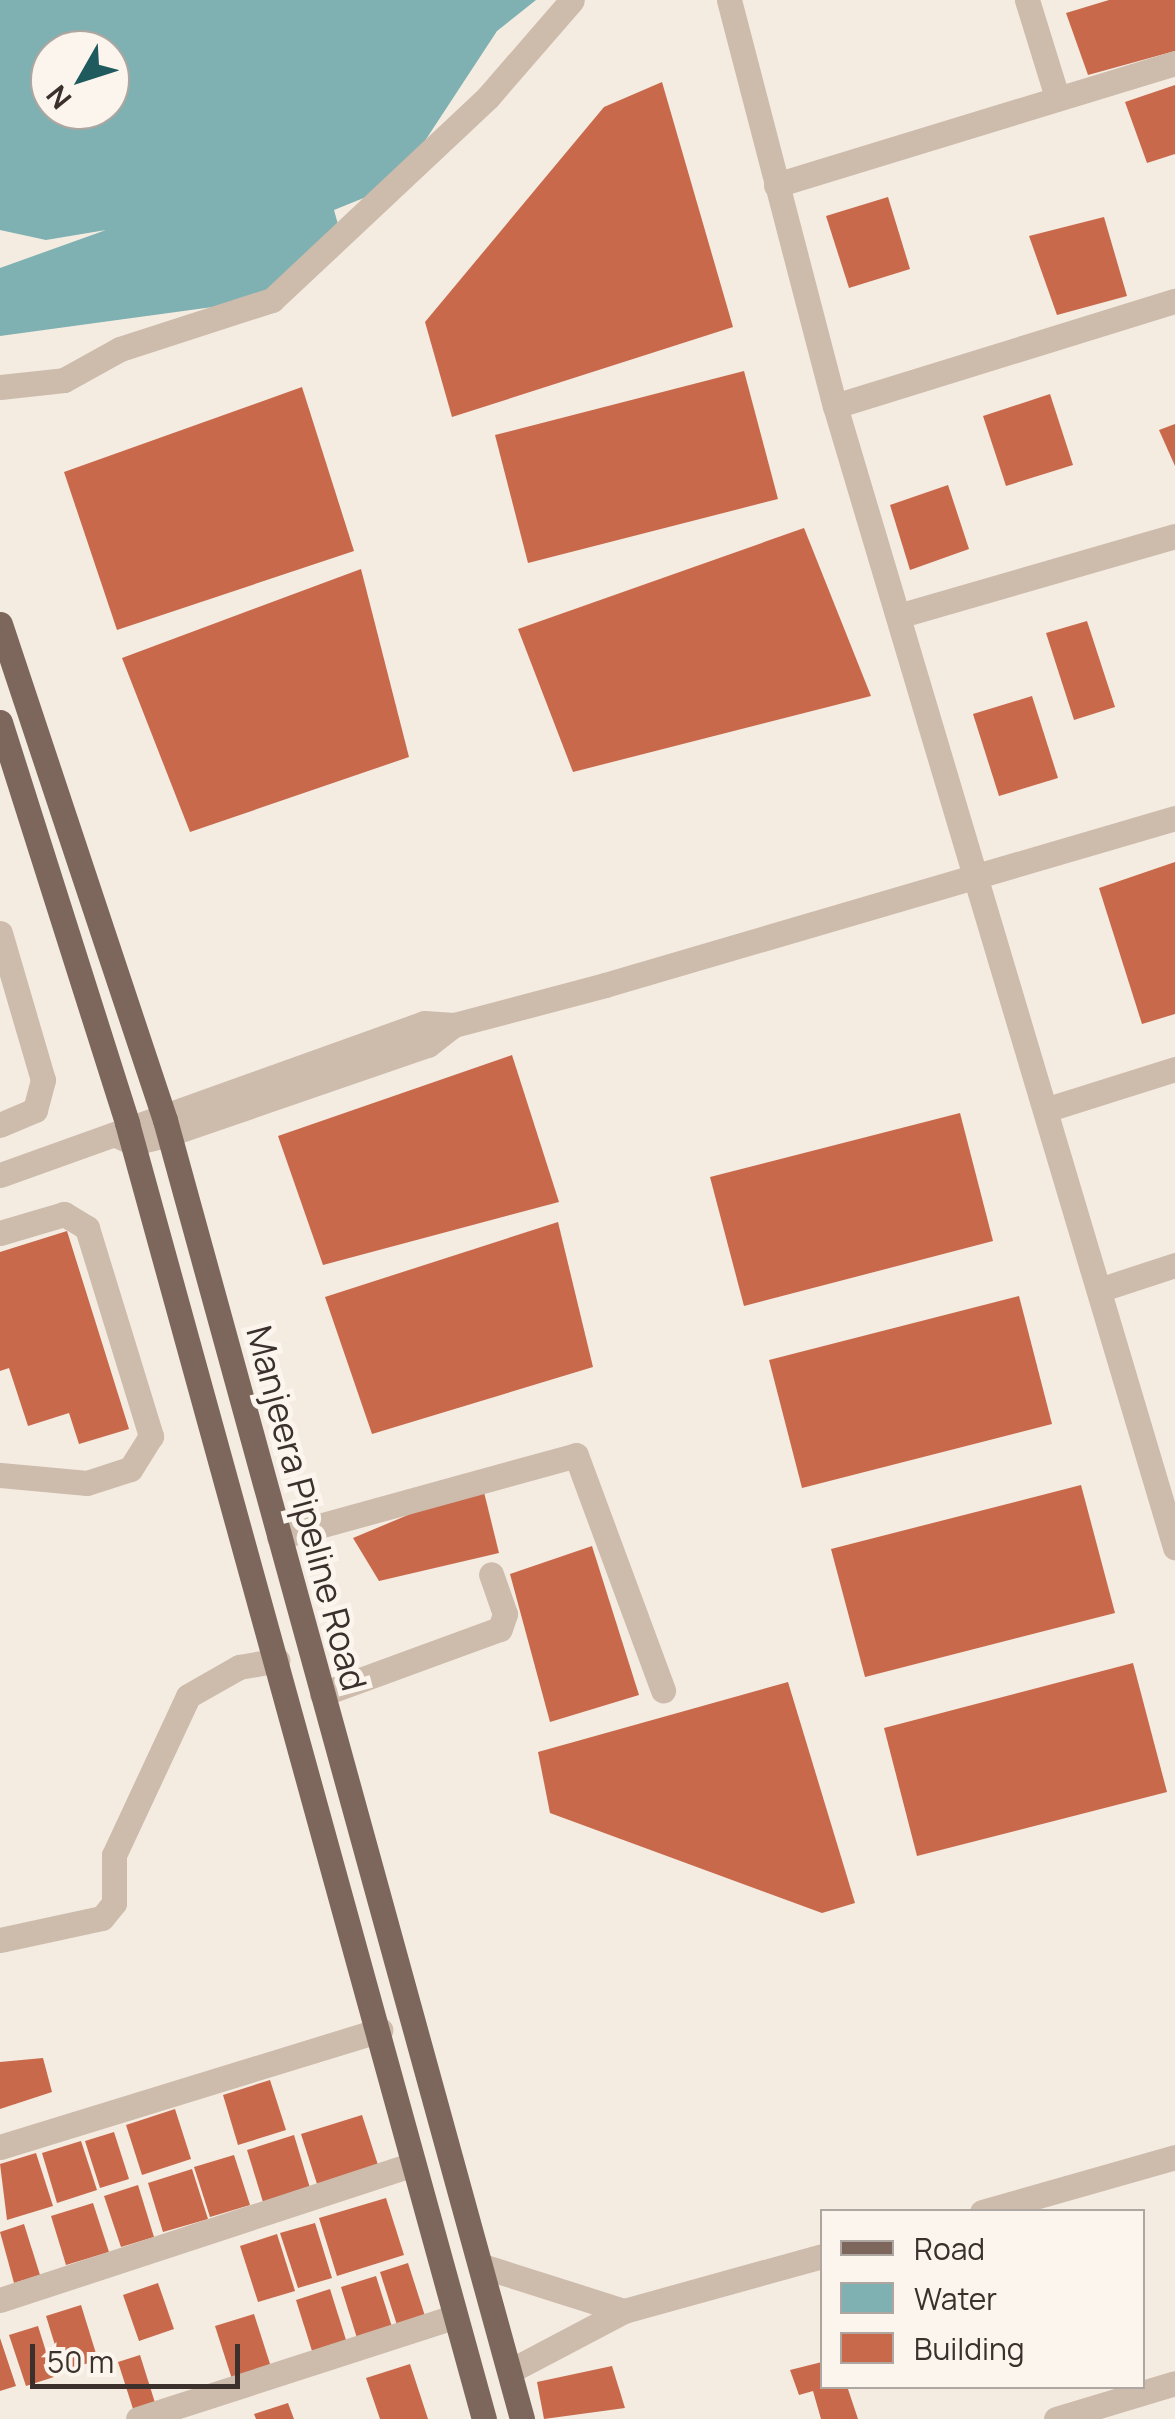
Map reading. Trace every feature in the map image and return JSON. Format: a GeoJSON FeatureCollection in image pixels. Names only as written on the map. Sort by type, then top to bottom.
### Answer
{"type":"FeatureCollection","features":[{"type":"Feature","properties":{"kind":"main road","name":"Manjeera Pipeline Road"},"geometry":{"type":"LineString","coordinates":[[0,624],[166,1123],[522,2419]]}},
{"type":"Feature","properties":{"kind":"main road","name":"Manjeera Pipeline Road"},"geometry":{"type":"LineString","coordinates":[[3,731],[125,1134],[277,1660],[380,2030],[410,2164],[484,2419]]}},
{"type":"Feature","properties":{"kind":"main road"},"geometry":{"type":"LineString","coordinates":[[3,731],[36,733]]}},
{"type":"Feature","properties":{"kind":"main road"},"geometry":{"type":"LineString","coordinates":[[333,1863],[366,1855]]}},
{"type":"Feature","properties":{"kind":"street"},"geometry":{"type":"LineString","coordinates":[[0,387],[64,380],[120,348],[272,300],[488,98],[572,0]]}},
{"type":"Feature","properties":{"kind":"street"},"geometry":{"type":"LineString","coordinates":[[729,0],[835,406],[1175,1547]]}},
{"type":"Feature","properties":{"kind":"street"},"geometry":{"type":"LineString","coordinates":[[1026,0],[1057,97]]}},
{"type":"Feature","properties":{"kind":"street"},"geometry":{"type":"LineString","coordinates":[[776,185],[1175,63]]}},
{"type":"Feature","properties":{"kind":"street"},"geometry":{"type":"LineString","coordinates":[[835,406],[1175,301]]}},
{"type":"Feature","properties":{"kind":"street"},"geometry":{"type":"LineString","coordinates":[[898,616],[1175,536]]}},
{"type":"Feature","properties":{"kind":"street"},"geometry":{"type":"LineString","coordinates":[[0,1176],[166,1123],[424,1024],[454,1025],[976,880],[1175,818]]}},
{"type":"Feature","properties":{"kind":"street"},"geometry":{"type":"LineString","coordinates":[[0,932],[43,1080],[35,1110],[0,1126]]}},
{"type":"Feature","properties":{"kind":"street"},"geometry":{"type":"LineString","coordinates":[[1045,1110],[1175,1069]]}},
{"type":"Feature","properties":{"kind":"street"},"geometry":{"type":"LineString","coordinates":[[0,1233],[64,1214],[87,1228],[151,1436],[130,1469],[87,1483],[0,1475]]}},
{"type":"Feature","properties":{"kind":"street"},"geometry":{"type":"LineString","coordinates":[[1099,1290],[1175,1265]]}},
{"type":"Feature","properties":{"kind":"street"},"geometry":{"type":"LineString","coordinates":[[279,1537],[576,1455],[662,1690]]}},
{"type":"Feature","properties":{"kind":"street"},"geometry":{"type":"LineString","coordinates":[[322,1694],[500,1628],[505,1614],[491,1574]]}},
{"type":"Feature","properties":{"kind":"street"},"geometry":{"type":"LineString","coordinates":[[0,1940],[102,1918],[114,1903],[114,1855],[188,1696],[238,1668],[277,1660]]}},
{"type":"Feature","properties":{"kind":"street"},"geometry":{"type":"LineString","coordinates":[[0,2147],[380,2030]]}},
{"type":"Feature","properties":{"kind":"street"},"geometry":{"type":"LineString","coordinates":[[993,2209],[1175,2157]]}},
{"type":"Feature","properties":{"kind":"street"},"geometry":{"type":"LineString","coordinates":[[0,2300],[410,2164]]}},
{"type":"Feature","properties":{"kind":"street"},"geometry":{"type":"LineString","coordinates":[[510,2372],[624,2311],[820,2257]]}},
{"type":"Feature","properties":{"kind":"street"},"geometry":{"type":"LineString","coordinates":[[482,2266],[624,2311]]}},
{"type":"Feature","properties":{"kind":"street"},"geometry":{"type":"LineString","coordinates":[[138,2419],[454,2317]]}},
{"type":"Feature","properties":{"kind":"street"},"geometry":{"type":"LineString","coordinates":[[1056,2419],[1175,2383]]}},
{"type":"Feature","properties":{"kind":"water"},"geometry":{"type":"Polygon","coordinates":[[[0,0],[536,0],[497,31],[417,153],[371,195],[334,210],[339,228],[278,286],[220,306],[0,336],[0,268],[106,230],[46,240],[0,230],[0,0]]]}},
{"type":"Feature","properties":{"kind":"building"},"geometry":{"type":"Polygon","coordinates":[[[1109,0],[1175,0],[1175,51],[1088,75],[1066,13],[1109,0]]]}},
{"type":"Feature","properties":{"kind":"building"},"geometry":{"type":"Polygon","coordinates":[[[662,82],[733,327],[452,417],[425,322],[604,107],[662,82]]]}},
{"type":"Feature","properties":{"kind":"building"},"geometry":{"type":"Polygon","coordinates":[[[1175,85],[1175,154],[1147,163],[1125,102],[1175,85]]]}},
{"type":"Feature","properties":{"kind":"building"},"geometry":{"type":"Polygon","coordinates":[[[888,197],[910,269],[849,288],[826,216],[888,197]]]}},
{"type":"Feature","properties":{"kind":"building"},"geometry":{"type":"Polygon","coordinates":[[[1104,217],[1127,296],[1057,315],[1029,236],[1104,217]]]}},
{"type":"Feature","properties":{"kind":"building"},"geometry":{"type":"Polygon","coordinates":[[[744,371],[778,499],[528,563],[495,435],[744,371]]]}},
{"type":"Feature","properties":{"kind":"building"},"geometry":{"type":"Polygon","coordinates":[[[302,387],[354,551],[117,630],[64,472],[302,387]]]}},
{"type":"Feature","properties":{"kind":"building"},"geometry":{"type":"Polygon","coordinates":[[[1050,394],[1073,465],[1006,486],[983,416],[1050,394]]]}},
{"type":"Feature","properties":{"kind":"building"},"geometry":{"type":"Polygon","coordinates":[[[1175,424],[1175,466],[1159,430],[1175,424]]]}},
{"type":"Feature","properties":{"kind":"building"},"geometry":{"type":"Polygon","coordinates":[[[948,485],[969,549],[910,570],[890,505],[948,485]]]}},
{"type":"Feature","properties":{"kind":"building"},"geometry":{"type":"Polygon","coordinates":[[[804,528],[871,696],[573,772],[518,629],[804,528]]]}},
{"type":"Feature","properties":{"kind":"building"},"geometry":{"type":"Polygon","coordinates":[[[361,569],[409,757],[190,832],[122,658],[361,569]]]}},
{"type":"Feature","properties":{"kind":"building"},"geometry":{"type":"Polygon","coordinates":[[[1087,621],[1115,707],[1074,720],[1046,633],[1087,621]]]}},
{"type":"Feature","properties":{"kind":"building"},"geometry":{"type":"Polygon","coordinates":[[[1032,696],[1058,778],[999,796],[973,714],[1032,696]]]}},
{"type":"Feature","properties":{"kind":"building"},"geometry":{"type":"Polygon","coordinates":[[[1175,862],[1175,1014],[1142,1024],[1099,888],[1175,862]]]}},
{"type":"Feature","properties":{"kind":"building"},"geometry":{"type":"Polygon","coordinates":[[[512,1055],[559,1202],[323,1265],[278,1136],[512,1055]]]}},
{"type":"Feature","properties":{"kind":"building"},"geometry":{"type":"Polygon","coordinates":[[[960,1113],[993,1241],[744,1306],[710,1177],[960,1113]]]}},
{"type":"Feature","properties":{"kind":"building"},"geometry":{"type":"Polygon","coordinates":[[[558,1222],[593,1367],[372,1434],[325,1297],[558,1222]]]}},
{"type":"Feature","properties":{"kind":"building"},"geometry":{"type":"Polygon","coordinates":[[[67,1231],[129,1429],[79,1444],[69,1413],[28,1426],[9,1368],[0,1371],[0,1252],[67,1231]]]}},
{"type":"Feature","properties":{"kind":"building"},"geometry":{"type":"Polygon","coordinates":[[[1019,1296],[1052,1424],[802,1488],[769,1360],[1019,1296]]]}},
{"type":"Feature","properties":{"kind":"building"},"geometry":{"type":"Polygon","coordinates":[[[482,1484],[499,1553],[379,1581],[353,1538],[482,1484]]]}},
{"type":"Feature","properties":{"kind":"building"},"geometry":{"type":"Polygon","coordinates":[[[1081,1485],[1115,1613],[865,1677],[831,1549],[1081,1485]]]}},
{"type":"Feature","properties":{"kind":"building"},"geometry":{"type":"Polygon","coordinates":[[[592,1546],[639,1695],[550,1722],[510,1574],[592,1546]]]}},
{"type":"Feature","properties":{"kind":"building"},"geometry":{"type":"Polygon","coordinates":[[[1133,1663],[1167,1792],[917,1856],[884,1728],[1133,1663]]]}},
{"type":"Feature","properties":{"kind":"building"},"geometry":{"type":"Polygon","coordinates":[[[788,1682],[855,1903],[822,1913],[550,1813],[538,1752],[788,1682]]]}},
{"type":"Feature","properties":{"kind":"building"},"geometry":{"type":"Polygon","coordinates":[[[43,2058],[52,2092],[0,2109],[0,2062],[43,2058]]]}},
{"type":"Feature","properties":{"kind":"building"},"geometry":{"type":"Polygon","coordinates":[[[270,2080],[286,2130],[238,2145],[223,2095],[270,2080]]]}},
{"type":"Feature","properties":{"kind":"building"},"geometry":{"type":"Polygon","coordinates":[[[175,2109],[191,2159],[142,2175],[126,2125],[175,2109]]]}},
{"type":"Feature","properties":{"kind":"building"},"geometry":{"type":"Polygon","coordinates":[[[362,2115],[378,2165],[317,2184],[301,2134],[362,2115]]]}},
{"type":"Feature","properties":{"kind":"building"},"geometry":{"type":"Polygon","coordinates":[[[114,2132],[129,2179],[100,2188],[85,2141],[114,2132]]]}},
{"type":"Feature","properties":{"kind":"building"},"geometry":{"type":"Polygon","coordinates":[[[294,2135],[310,2188],[263,2202],[247,2150],[294,2135]]]}},
{"type":"Feature","properties":{"kind":"building"},"geometry":{"type":"Polygon","coordinates":[[[81,2141],[97,2190],[57,2203],[42,2153],[81,2141]]]}},
{"type":"Feature","properties":{"kind":"building"},"geometry":{"type":"Polygon","coordinates":[[[36,2153],[53,2206],[7,2220],[0,2164],[36,2153]]]}},
{"type":"Feature","properties":{"kind":"building"},"geometry":{"type":"Polygon","coordinates":[[[234,2155],[250,2205],[210,2217],[194,2167],[234,2155]]]}},
{"type":"Feature","properties":{"kind":"building"},"geometry":{"type":"Polygon","coordinates":[[[192,2169],[208,2219],[163,2232],[148,2183],[192,2169]]]}},
{"type":"Feature","properties":{"kind":"building"},"geometry":{"type":"Polygon","coordinates":[[[138,2185],[154,2237],[121,2247],[104,2196],[138,2185]]]}},
{"type":"Feature","properties":{"kind":"building"},"geometry":{"type":"Polygon","coordinates":[[[386,2198],[404,2255],[337,2276],[319,2218],[386,2198]]]}},
{"type":"Feature","properties":{"kind":"building"},"geometry":{"type":"Polygon","coordinates":[[[93,2203],[109,2252],[66,2265],[51,2216],[93,2203]]]}},
{"type":"Feature","properties":{"kind":"building"},"geometry":{"type":"Polygon","coordinates":[[[315,2223],[332,2278],[298,2288],[280,2233],[315,2223]]]}},
{"type":"Feature","properties":{"kind":"building"},"geometry":{"type":"Polygon","coordinates":[[[24,2224],[40,2275],[14,2283],[0,2232],[24,2224]]]}},
{"type":"Feature","properties":{"kind":"building"},"geometry":{"type":"Polygon","coordinates":[[[277,2234],[295,2291],[258,2302],[240,2246],[277,2234]]]}},
{"type":"Feature","properties":{"kind":"building"},"geometry":{"type":"Polygon","coordinates":[[[408,2263],[425,2316],[397,2325],[380,2272],[408,2263]]]}},
{"type":"Feature","properties":{"kind":"building"},"geometry":{"type":"Polygon","coordinates":[[[376,2276],[392,2327],[357,2338],[341,2287],[376,2276]]]}},
{"type":"Feature","properties":{"kind":"building"},"geometry":{"type":"Polygon","coordinates":[[[158,2283],[174,2329],[139,2341],[123,2295],[158,2283]]]}},
{"type":"Feature","properties":{"kind":"building"},"geometry":{"type":"Polygon","coordinates":[[[330,2289],[346,2340],[312,2351],[296,2300],[330,2289]]]}},
{"type":"Feature","properties":{"kind":"building"},"geometry":{"type":"Polygon","coordinates":[[[81,2305],[98,2360],[63,2371],[46,2316],[81,2305]]]}},
{"type":"Feature","properties":{"kind":"building"},"geometry":{"type":"Polygon","coordinates":[[[254,2314],[271,2367],[232,2379],[215,2326],[254,2314]]]}},
{"type":"Feature","properties":{"kind":"building"},"geometry":{"type":"Polygon","coordinates":[[[38,2326],[54,2377],[26,2386],[9,2335],[38,2326]]]}},
{"type":"Feature","properties":{"kind":"building"},"geometry":{"type":"Polygon","coordinates":[[[0,2338],[16,2386],[0,2391],[0,2338]]]}},
{"type":"Feature","properties":{"kind":"building"},"geometry":{"type":"Polygon","coordinates":[[[140,2355],[156,2406],[134,2412],[118,2362],[140,2355]]]}},
{"type":"Feature","properties":{"kind":"building"},"geometry":{"type":"Polygon","coordinates":[[[820,2362],[820,2389],[848,2389],[858,2419],[821,2419],[813,2391],[799,2395],[790,2370],[820,2362]]]}},
{"type":"Feature","properties":{"kind":"building"},"geometry":{"type":"Polygon","coordinates":[[[410,2364],[428,2419],[380,2419],[366,2378],[410,2364]]]}},
{"type":"Feature","properties":{"kind":"building"},"geometry":{"type":"Polygon","coordinates":[[[612,2366],[625,2408],[544,2419],[537,2382],[612,2366]]]}},
{"type":"Feature","properties":{"kind":"building"},"geometry":{"type":"Polygon","coordinates":[[[288,2403],[294,2419],[256,2419],[254,2414],[288,2403]]]}}]}
